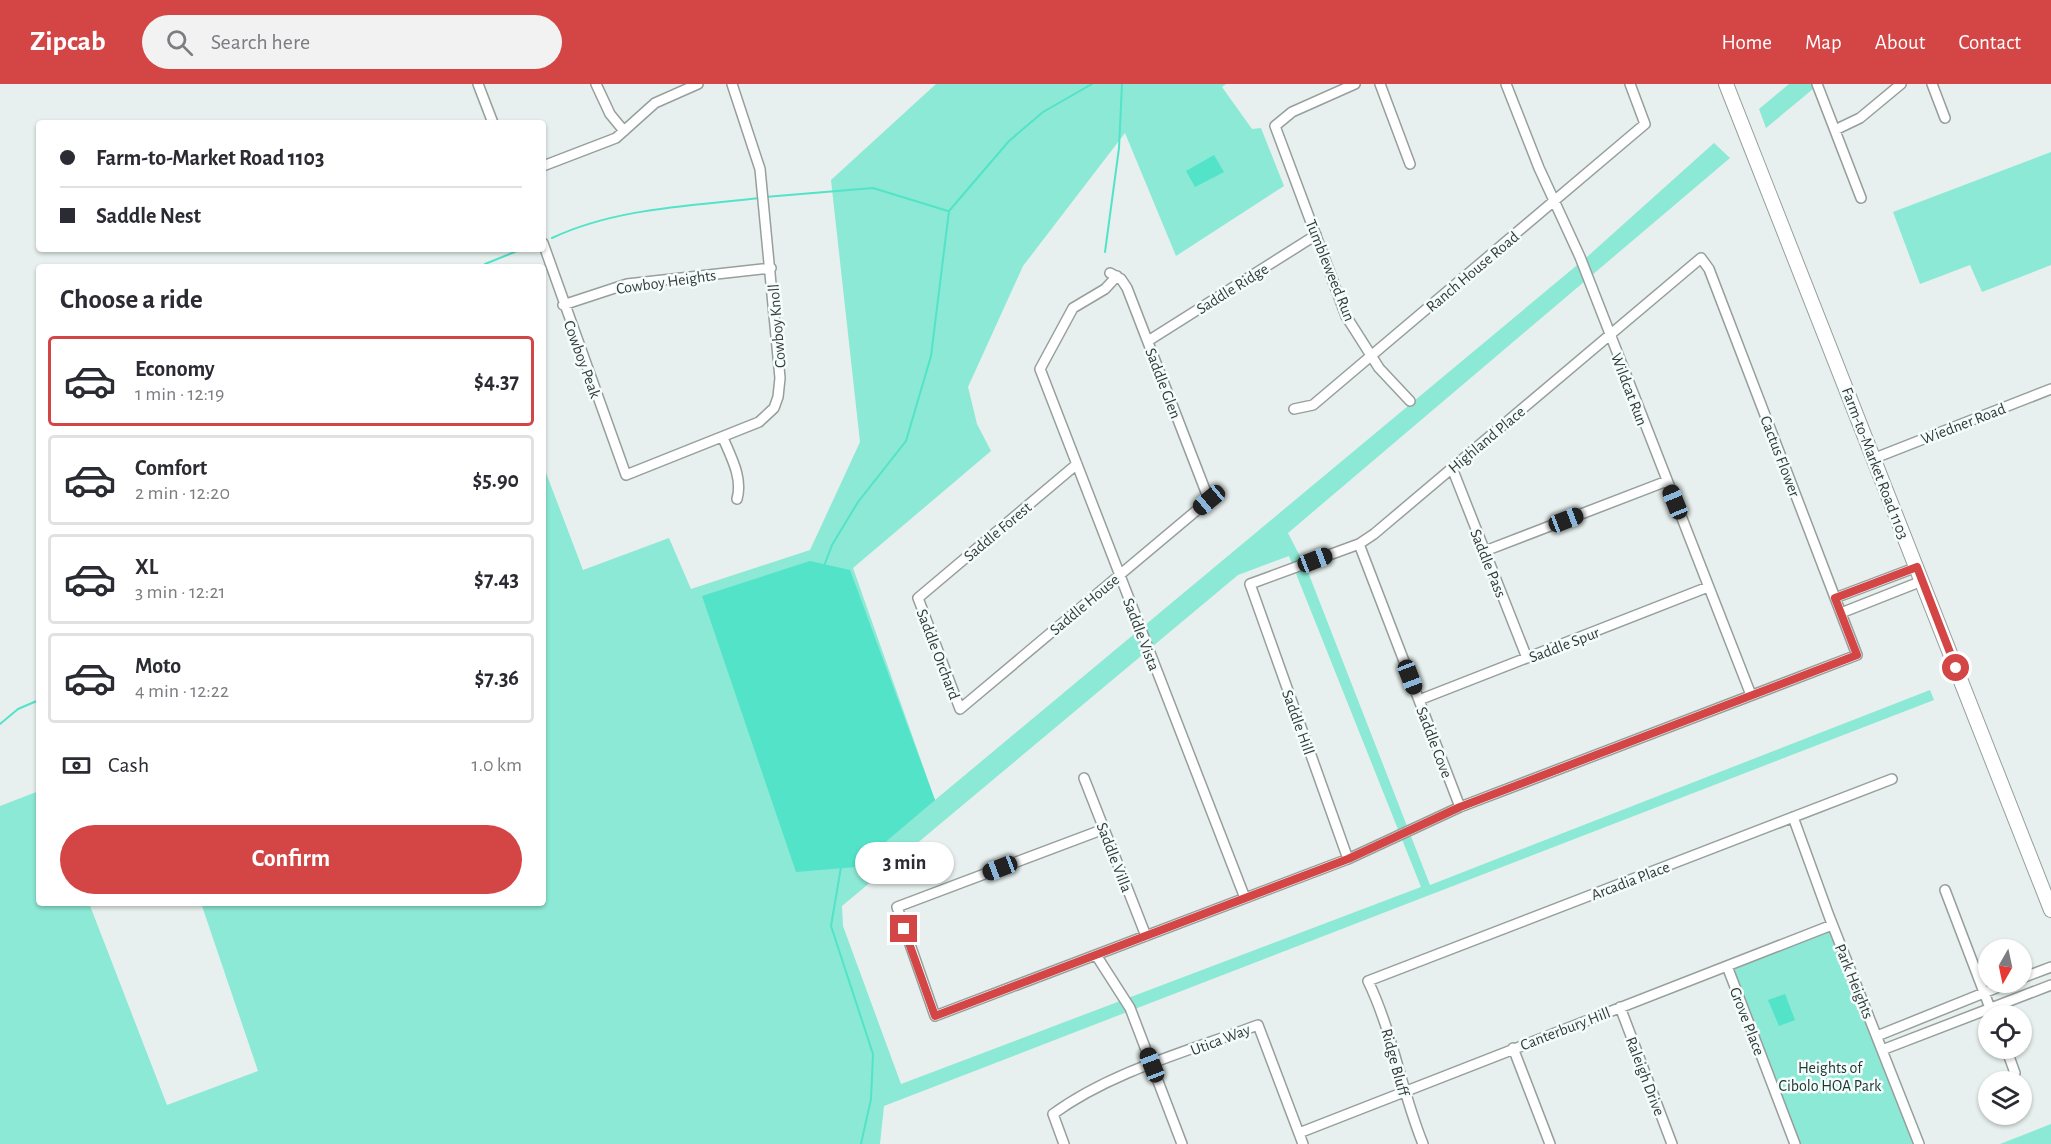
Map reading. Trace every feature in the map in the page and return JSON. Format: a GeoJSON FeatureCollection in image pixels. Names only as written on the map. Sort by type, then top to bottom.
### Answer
{"type":"FeatureCollection","features":[{"type":"Feature","properties":{"kind":"main road","name":"Farm-to-Market Road 1103"},"geometry":{"type":"LineString","coordinates":[[1726,84],[2051,910]]}},
{"type":"Feature","properties":{"kind":"street"},"geometry":{"type":"LineString","coordinates":[[478,84],[492,120]]}},
{"type":"Feature","properties":{"kind":"street"},"geometry":{"type":"LineString","coordinates":[[596,84],[610,114],[624,131]]}},
{"type":"Feature","properties":{"kind":"street"},"geometry":{"type":"LineString","coordinates":[[546,165],[608,142],[663,97],[698,84]]}},
{"type":"Feature","properties":{"kind":"street","name":"Cowboy Knoll"},"geometry":{"type":"LineString","coordinates":[[626,475],[723,438],[767,417],[778,398],[780,378],[760,169],[732,84]]}},
{"type":"Feature","properties":{"kind":"street","name":"Tumbleweed Run"},"geometry":{"type":"LineString","coordinates":[[1355,84],[1292,112],[1275,126],[1346,316],[1371,357],[1410,401]]}},
{"type":"Feature","properties":{"kind":"street"},"geometry":{"type":"LineString","coordinates":[[1380,84],[1410,164]]}},
{"type":"Feature","properties":{"kind":"street","name":"Wildcat Run"},"geometry":{"type":"LineString","coordinates":[[1506,84],[1539,168],[1556,201],[1751,695]]}},
{"type":"Feature","properties":{"kind":"street","name":"Ranch House Road"},"geometry":{"type":"LineString","coordinates":[[1294,409],[1313,405],[1645,124],[1630,84]]}},
{"type":"Feature","properties":{"kind":"street"},"geometry":{"type":"LineString","coordinates":[[1817,84],[1861,198]]}},
{"type":"Feature","properties":{"kind":"street"},"geometry":{"type":"LineString","coordinates":[[1835,130],[1860,118],[1901,84]]}},
{"type":"Feature","properties":{"kind":"street"},"geometry":{"type":"LineString","coordinates":[[1932,84],[1946,118]]}},
{"type":"Feature","properties":{"kind":"street","name":"Saddle Ridge"},"geometry":{"type":"LineString","coordinates":[[1148,341],[1316,235]]}},
{"type":"Feature","properties":{"kind":"street","name":"Cowboy Peak"},"geometry":{"type":"LineString","coordinates":[[546,252],[563,305],[626,475]]}},
{"type":"Feature","properties":{"kind":"street","name":"Highland Place"},"geometry":{"type":"LineString","coordinates":[[1250,584],[1359,544],[1701,258]]}},
{"type":"Feature","properties":{"kind":"street","name":"Cactus Flower"},"geometry":{"type":"LineString","coordinates":[[1701,258],[1709,269],[1857,655],[1751,695]]}},
{"type":"Feature","properties":{"kind":"street","name":"Cowboy Heights"},"geometry":{"type":"LineString","coordinates":[[563,305],[627,284],[771,268]]}},
{"type":"Feature","properties":{"kind":"street","name":"Saddle Glen"},"geometry":{"type":"LineString","coordinates":[[1040,369],[1073,308],[1105,289],[1113,274],[1127,288],[1209,500]]}},
{"type":"Feature","properties":{"kind":"street","name":"Saddle Vista"},"geometry":{"type":"LineString","coordinates":[[1040,369],[1245,898]]}},
{"type":"Feature","properties":{"kind":"street","name":"Wiedner Road"},"geometry":{"type":"LineString","coordinates":[[1875,458],[2051,389]]}},
{"type":"Feature","properties":{"kind":"street"},"geometry":{"type":"LineString","coordinates":[[723,438],[738,476],[740,488],[737,499]]}},
{"type":"Feature","properties":{"kind":"street","name":"Saddle Forest"},"geometry":{"type":"LineString","coordinates":[[918,598],[1077,464]]}},
{"type":"Feature","properties":{"kind":"street","name":"Saddle Pass"},"geometry":{"type":"LineString","coordinates":[[1452,468],[1527,658]]}},
{"type":"Feature","properties":{"kind":"street"},"geometry":{"type":"LineString","coordinates":[[1485,551],[1667,481]]}},
{"type":"Feature","properties":{"kind":"street","name":"Saddle House"},"geometry":{"type":"LineString","coordinates":[[960,709],[1209,500]]}},
{"type":"Feature","properties":{"kind":"street","name":"Saddle Cove"},"geometry":{"type":"LineString","coordinates":[[1359,544],[1460,807]]}},
{"type":"Feature","properties":{"kind":"street"},"geometry":{"type":"LineString","coordinates":[[1835,598],[1917,567]]}},
{"type":"Feature","properties":{"kind":"street"},"geometry":{"type":"LineString","coordinates":[[1841,612],[1922,581]]}},
{"type":"Feature","properties":{"kind":"street","name":"Saddle Hill"},"geometry":{"type":"LineString","coordinates":[[1250,584],[1348,859]]}},
{"type":"Feature","properties":{"kind":"street","name":"Saddle Spur"},"geometry":{"type":"LineString","coordinates":[[1419,699],[1708,587]]}},
{"type":"Feature","properties":{"kind":"street","name":"Saddle Orchard"},"geometry":{"type":"LineString","coordinates":[[918,598],[960,709]]}},
{"type":"Feature","properties":{"kind":"street"},"geometry":{"type":"LineString","coordinates":[[1104,830],[897,907],[935,1016],[1348,859],[1460,807],[1751,695]]}},
{"type":"Feature","properties":{"kind":"street","name":"Saddle Villa"},"geometry":{"type":"LineString","coordinates":[[1084,778],[1146,936]]}},
{"type":"Feature","properties":{"kind":"street","name":"Arcadia Place"},"geometry":{"type":"LineString","coordinates":[[1368,981],[1892,779]]}},
{"type":"Feature","properties":{"kind":"street","name":"Park Heights"},"geometry":{"type":"LineString","coordinates":[[1793,817],[1832,925],[1918,1144]]}},
{"type":"Feature","properties":{"kind":"street"},"geometry":{"type":"LineString","coordinates":[[1945,890],[1978,975]]}},
{"type":"Feature","properties":{"kind":"street","name":"Canterbury Hill"},"geometry":{"type":"LineString","coordinates":[[1299,1133],[1832,925]]}},
{"type":"Feature","properties":{"kind":"street"},"geometry":{"type":"LineString","coordinates":[[1096,956],[1128,1004],[1182,1144]]}},
{"type":"Feature","properties":{"kind":"street","name":"Grove Place"},"geometry":{"type":"LineString","coordinates":[[1727,966],[1795,1144]]}},
{"type":"Feature","properties":{"kind":"street"},"geometry":{"type":"LineString","coordinates":[[2032,974],[2051,967]]}},
{"type":"Feature","properties":{"kind":"street","name":"Ridge Bluff"},"geometry":{"type":"LineString","coordinates":[[1368,981],[1383,1013],[1403,1091],[1423,1144]]}},
{"type":"Feature","properties":{"kind":"street"},"geometry":{"type":"LineString","coordinates":[[2008,1005],[2051,986]]}},
{"type":"Feature","properties":{"kind":"street"},"geometry":{"type":"LineString","coordinates":[[1877,1036],[1985,993],[1989,1005]]}},
{"type":"Feature","properties":{"kind":"street","name":"Raleigh Drive"},"geometry":{"type":"LineString","coordinates":[[1620,1007],[1672,1144]]}},
{"type":"Feature","properties":{"kind":"street"},"geometry":{"type":"LineString","coordinates":[[1882,1050],[1978,1017]]}},
{"type":"Feature","properties":{"kind":"street","name":"Utica Way"},"geometry":{"type":"LineString","coordinates":[[1064,1144],[1053,1114],[1086,1092],[1258,1025],[1299,1133]]}},
{"type":"Feature","properties":{"kind":"street"},"geometry":{"type":"LineString","coordinates":[[1513,1048],[1550,1144]]}},
{"type":"Feature","properties":{"kind":"street"},"geometry":{"type":"LineString","coordinates":[[1299,1133],[1303,1144]]}},
{"type":"Feature","properties":{"kind":"green space"},"geometry":{"type":"Polygon","coordinates":[[[936,84],[1226,84],[1222,87],[1252,129],[1261,128],[1284,186],[1176,256],[1125,133],[1023,266],[968,387],[977,424],[991,451],[853,568],[935,800],[1588,256],[1714,143],[1730,158],[1288,533],[1308,572],[1430,885],[1930,690],[1934,700],[884,1106],[880,1144],[0,1144],[0,806],[36,792],[36,906],[90,906],[167,1105],[258,1071],[202,906],[546,906],[546,473],[583,570],[669,538],[691,589],[810,550],[860,442],[831,180],[936,84]],[[1289,556],[1238,575],[842,906],[843,926],[901,1084],[1421,887],[1289,556]]]}},
{"type":"Feature","properties":{"kind":"green space"},"geometry":{"type":"Polygon","coordinates":[[[1789,84],[1819,84],[1766,128],[1759,109],[1789,84]]]}},
{"type":"Feature","properties":{"kind":"green space"},"geometry":{"type":"Polygon","coordinates":[[[2051,152],[2051,265],[1982,292],[1970,265],[1920,284],[1893,212],[2051,152]]]}},
{"type":"Feature","properties":{"kind":"green space","name":"Heights of Cibolo HOA Park"},"geometry":{"type":"Polygon","coordinates":[[[1832,925],[1918,1144],[1795,1144],[1727,966],[1832,925]]]}},
{"type":"Feature","properties":{"kind":"green space"},"geometry":{"type":"Polygon","coordinates":[[[2051,1124],[2051,1144],[2000,1144],[2051,1124]]]}},
{"type":"Feature","properties":{"kind":"shaded area"},"geometry":{"type":"Polygon","coordinates":[[[1214,155],[1224,172],[1195,187],[1186,171],[1214,155]]]}},
{"type":"Feature","properties":{"kind":"shaded area"},"geometry":{"type":"Polygon","coordinates":[[[810,561],[850,570],[935,800],[856,867],[796,872],[702,596],[810,561]]]}},
{"type":"Feature","properties":{"kind":"shaded area"},"geometry":{"type":"Polygon","coordinates":[[[1785,994],[1795,1020],[1779,1026],[1768,1000],[1785,994]]]}},
{"type":"Feature","properties":{"kind":"waterway"},"geometry":{"type":"LineString","coordinates":[[824,566],[832,545],[858,502],[906,441],[931,356],[949,211],[1009,141],[1043,112],[1092,84]]}},
{"type":"Feature","properties":{"kind":"waterway"},"geometry":{"type":"LineString","coordinates":[[1105,252],[1119,148],[1122,84]]}},
{"type":"Feature","properties":{"kind":"waterway"},"geometry":{"type":"LineString","coordinates":[[765,197],[873,188],[948,211]]}},
{"type":"Feature","properties":{"kind":"waterway"},"geometry":{"type":"LineString","coordinates":[[552,238],[576,228],[627,214],[760,198]]}},
{"type":"Feature","properties":{"kind":"waterway"},"geometry":{"type":"LineString","coordinates":[[485,264],[515,252]]}},
{"type":"Feature","properties":{"kind":"waterway"},"geometry":{"type":"LineString","coordinates":[[0,724],[18,709],[36,701]]}},
{"type":"Feature","properties":{"kind":"waterway"},"geometry":{"type":"LineString","coordinates":[[841,867],[831,926],[873,1054],[871,1099],[861,1144]]}},
{"type":"Feature","properties":{"kind":"route"},"geometry":{"type":"LineString","coordinates":[[904,929],[935,1016],[1348,859],[1410,828],[1460,807],[1857,655],[1835,598],[1917,567],[1956,668]]}}]}
